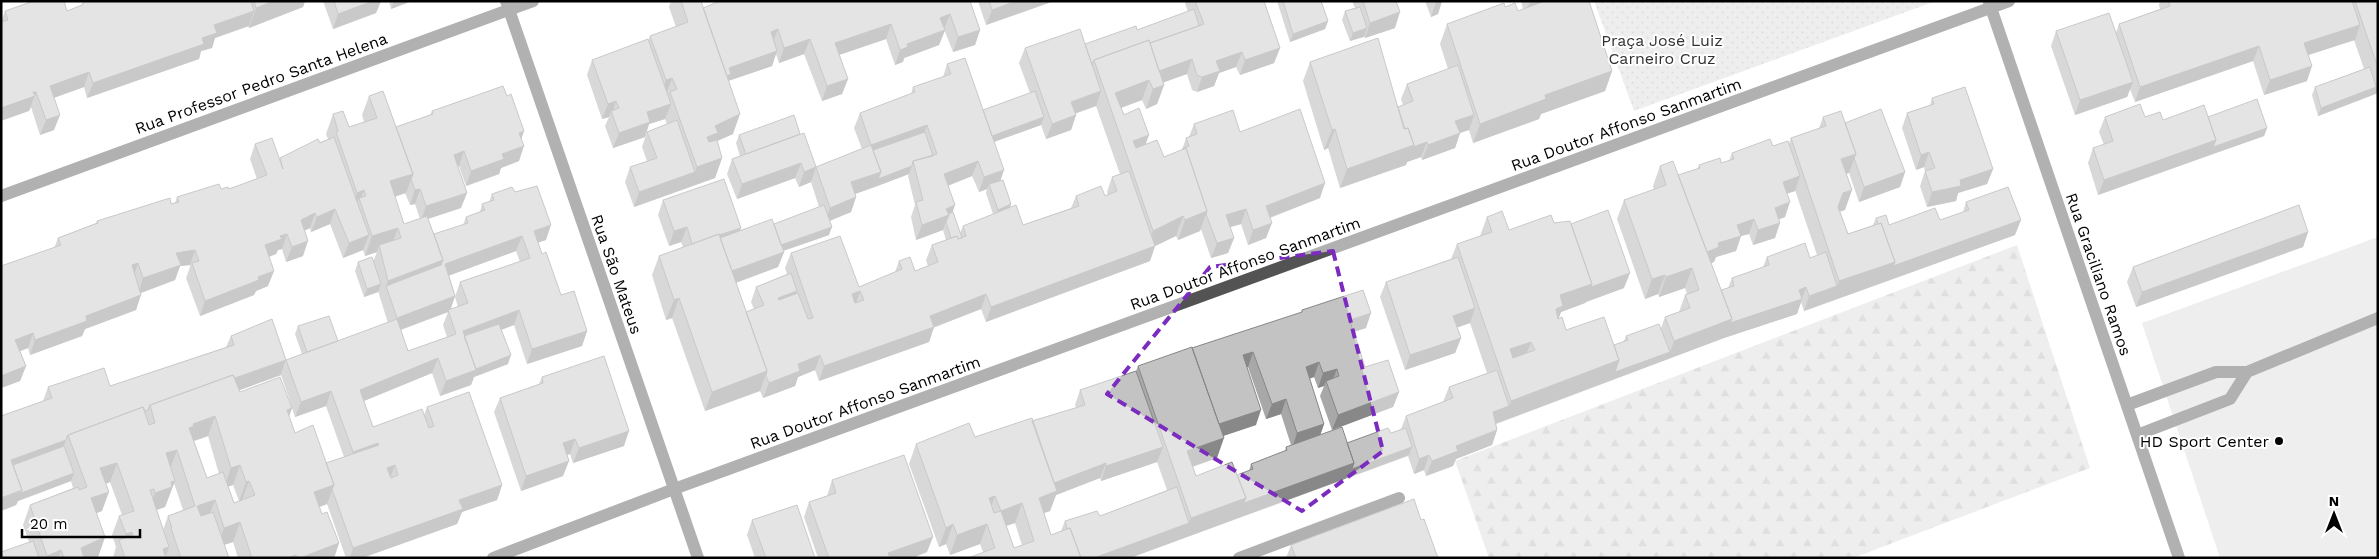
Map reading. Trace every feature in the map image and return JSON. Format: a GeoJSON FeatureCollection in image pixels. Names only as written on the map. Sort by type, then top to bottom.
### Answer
{"type":"FeatureCollection","features":[{"type":"Feature","properties":{"kind":"street","name":"Rua Professor Pedro Santa Helena"},"geometry":{"type":"LineString","coordinates":[[1,196],[508,6],[533,1]]}},
{"type":"Feature","properties":{"kind":"street","name":"Rua Doutor Affonso Sanmartim"},"geometry":{"type":"LineString","coordinates":[[493,558],[674,489],[1990,5],[2009,1]]}},
{"type":"Feature","properties":{"kind":"street","name":"Rua Graciliano Ramos"},"geometry":{"type":"LineString","coordinates":[[1990,5],[2179,558]]}},
{"type":"Feature","properties":{"kind":"street","name":"Rua São Mateus"},"geometry":{"type":"LineString","coordinates":[[508,6],[698,558]]}},
{"type":"Feature","properties":{"kind":"street"},"geometry":{"type":"LineString","coordinates":[[2127,405],[2216,372],[2247,372],[2378,318]]}},
{"type":"Feature","properties":{"kind":"street"},"geometry":{"type":"LineString","coordinates":[[2137,435],[2230,400],[2247,372]]}},
{"type":"Feature","properties":{"kind":"street"},"geometry":{"type":"LineString","coordinates":[[1239,558],[1399,498]]}},
{"type":"Feature","properties":{"kind":"highlighted area"},"geometry":{"type":"Polygon","coordinates":[[[1333,251],[1383,451],[1302,511],[1107,394],[1210,267],[1333,251]]]}},
{"type":"Feature","properties":{"kind":"green space","name":"Praça José Luiz Carneiro Cruz"},"geometry":{"type":"Polygon","coordinates":[[[1594,1],[1936,1],[1634,111],[1594,1]]]}},
{"type":"Feature","properties":{"kind":"green space","name":"HD Sport Center"},"geometry":{"type":"Polygon","coordinates":[[[2378,237],[2378,558],[2220,558],[2142,323],[2378,237]]]}},
{"type":"Feature","properties":{"kind":"green space"},"geometry":{"type":"Polygon","coordinates":[[[2017,245],[2090,468],[1853,558],[1489,558],[1455,461],[2017,245]]]}},
{"type":"Feature","properties":{"kind":"building"},"geometry":{"type":"Polygon","coordinates":[[[34,1],[64,1],[67,11],[82,5],[84,1],[251,1],[254,11],[214,25],[217,33],[202,38],[204,44],[93,83],[89,72],[50,86],[60,115],[46,120],[36,92],[33,92],[35,96],[1,108],[1,22],[8,20],[5,11],[34,1]]]}},
{"type":"Feature","properties":{"kind":"building"},"geometry":{"type":"Polygon","coordinates":[[[254,1],[274,1],[256,8],[254,1]]]}},
{"type":"Feature","properties":{"kind":"building"},"geometry":{"type":"Polygon","coordinates":[[[334,1],[373,1],[338,14],[334,1]]]}},
{"type":"Feature","properties":{"kind":"building"},"geometry":{"type":"Polygon","coordinates":[[[681,1],[701,1],[740,114],[715,126],[718,133],[707,137],[709,142],[717,140],[722,158],[697,167],[670,92],[677,89],[672,78],[666,80],[650,36],[688,22],[681,1]]]}},
{"type":"Feature","properties":{"kind":"building"},"geometry":{"type":"Polygon","coordinates":[[[720,1],[970,1],[980,30],[958,37],[950,14],[940,18],[945,30],[907,44],[908,47],[900,50],[891,24],[835,43],[848,79],[827,86],[810,39],[784,48],[778,29],[771,32],[777,51],[729,68],[731,74],[727,76],[703,8],[720,1]]]}},
{"type":"Feature","properties":{"kind":"building"},"geometry":{"type":"Polygon","coordinates":[[[989,1],[1016,1],[992,10],[989,1]]]}},
{"type":"Feature","properties":{"kind":"building"},"geometry":{"type":"Polygon","coordinates":[[[1195,1],[1264,1],[1280,48],[1245,60],[1242,52],[1216,61],[1220,71],[1202,77],[1197,75],[1192,59],[1159,71],[1150,43],[1204,24],[1195,1]]]}},
{"type":"Feature","properties":{"kind":"building"},"geometry":{"type":"Polygon","coordinates":[[[1283,1],[1321,1],[1328,21],[1293,34],[1283,1]]]}},
{"type":"Feature","properties":{"kind":"building"},"geometry":{"type":"Polygon","coordinates":[[[1363,1],[1396,1],[1400,12],[1370,23],[1363,1]]]}},
{"type":"Feature","properties":{"kind":"building"},"geometry":{"type":"Polygon","coordinates":[[[1545,1],[1589,1],[1612,71],[1545,95],[1546,99],[1480,124],[1447,24],[1504,3],[1505,7],[1515,3],[1518,11],[1545,1]]]}},
{"type":"Feature","properties":{"kind":"building"},"geometry":{"type":"Polygon","coordinates":[[[2168,1],[2352,1],[2360,25],[2304,43],[2312,66],[2270,80],[2259,46],[2140,87],[2119,24],[2170,6],[2168,1]]]}},
{"type":"Feature","properties":{"kind":"building"},"geometry":{"type":"Polygon","coordinates":[[[2355,1],[2378,1],[2378,68],[2355,1]]]}},
{"type":"Feature","properties":{"kind":"building"},"geometry":{"type":"Polygon","coordinates":[[[1360,7],[1367,28],[1353,33],[1345,11],[1360,7]]]}},
{"type":"Feature","properties":{"kind":"building"},"geometry":{"type":"Polygon","coordinates":[[[1194,9],[1199,26],[1150,43],[1149,40],[1094,60],[1092,65],[1085,44],[1136,26],[1137,30],[1194,9]]]}},
{"type":"Feature","properties":{"kind":"building"},"geometry":{"type":"Polygon","coordinates":[[[2109,13],[2133,82],[2080,100],[2056,31],[2109,13]]]}},
{"type":"Feature","properties":{"kind":"building"},"geometry":{"type":"Polygon","coordinates":[[[1080,29],[1101,91],[1071,102],[1076,115],[1052,124],[1025,48],[1080,29]]]}},
{"type":"Feature","properties":{"kind":"building"},"geometry":{"type":"Polygon","coordinates":[[[1378,38],[1404,129],[1408,128],[1414,145],[1347,169],[1335,129],[1332,130],[1310,62],[1378,38]]]}},
{"type":"Feature","properties":{"kind":"building"},"geometry":{"type":"Polygon","coordinates":[[[648,39],[671,104],[647,112],[650,122],[619,133],[611,111],[619,108],[616,101],[608,104],[592,60],[648,39]]]}},
{"type":"Feature","properties":{"kind":"building"},"geometry":{"type":"Polygon","coordinates":[[[1149,40],[1164,85],[1153,89],[1149,80],[1115,93],[1124,115],[1139,108],[1149,135],[1133,141],[1136,148],[1157,140],[1164,157],[1186,148],[1207,211],[1185,220],[1183,216],[1153,231],[1094,60],[1149,40]]]}},
{"type":"Feature","properties":{"kind":"building"},"geometry":{"type":"Polygon","coordinates":[[[965,58],[1004,170],[984,177],[978,161],[944,174],[955,205],[946,209],[949,215],[922,225],[916,202],[923,200],[913,161],[937,154],[927,125],[871,145],[860,113],[915,92],[913,87],[951,74],[947,64],[965,58]]]}},
{"type":"Feature","properties":{"kind":"building"},"geometry":{"type":"Polygon","coordinates":[[[1458,65],[1474,115],[1455,121],[1460,133],[1428,145],[1427,142],[1413,147],[1408,128],[1405,129],[1398,107],[1413,101],[1407,84],[1458,65]]]}},
{"type":"Feature","properties":{"kind":"building"},"geometry":{"type":"Polygon","coordinates":[[[2370,67],[2376,87],[2321,108],[2315,87],[2370,67]]]}},
{"type":"Feature","properties":{"kind":"building"},"geometry":{"type":"Polygon","coordinates":[[[503,86],[507,96],[511,94],[524,131],[519,133],[524,146],[502,154],[504,159],[471,171],[464,151],[454,155],[467,193],[426,206],[420,189],[415,190],[411,179],[413,174],[396,127],[433,114],[432,111],[503,86]]]}},
{"type":"Feature","properties":{"kind":"building"},"geometry":{"type":"Polygon","coordinates":[[[1965,87],[1993,169],[1960,180],[1961,186],[1932,192],[1925,171],[1935,168],[1929,152],[1921,155],[1907,113],[1934,104],[1932,98],[1965,87]]]}},
{"type":"Feature","properties":{"kind":"building"},"geometry":{"type":"Polygon","coordinates":[[[383,91],[413,174],[390,181],[404,224],[427,216],[443,260],[388,281],[379,245],[401,238],[398,228],[372,236],[359,198],[366,196],[364,190],[357,193],[336,132],[338,131],[333,114],[343,111],[349,127],[377,118],[369,96],[383,91]]]}},
{"type":"Feature","properties":{"kind":"building"},"geometry":{"type":"Polygon","coordinates":[[[1035,91],[1044,117],[992,136],[983,110],[1035,91]]]}},
{"type":"Feature","properties":{"kind":"building"},"geometry":{"type":"Polygon","coordinates":[[[2257,99],[2267,128],[2213,147],[2216,140],[2208,117],[2257,99]]]}},
{"type":"Feature","properties":{"kind":"building"},"geometry":{"type":"Polygon","coordinates":[[[2140,104],[2145,117],[2160,112],[2163,120],[2204,105],[2216,140],[2104,180],[2093,148],[2113,141],[2105,117],[2140,104]]]}},
{"type":"Feature","properties":{"kind":"building"},"geometry":{"type":"Polygon","coordinates":[[[1300,109],[1325,183],[1266,206],[1272,223],[1253,230],[1246,209],[1226,215],[1234,238],[1217,243],[1186,148],[1183,149],[1189,146],[1186,138],[1197,134],[1194,124],[1233,110],[1240,132],[1300,109]]]}},
{"type":"Feature","properties":{"kind":"building"},"geometry":{"type":"Polygon","coordinates":[[[1881,109],[1905,172],[1864,187],[1854,158],[1856,154],[1845,123],[1881,109]]]}},
{"type":"Feature","properties":{"kind":"building"},"geometry":{"type":"Polygon","coordinates":[[[1841,111],[1856,154],[1841,159],[1852,190],[1843,193],[1838,207],[1848,234],[1881,223],[1895,262],[1839,281],[1791,138],[1826,126],[1823,117],[1841,111]]]}},
{"type":"Feature","properties":{"kind":"building"},"geometry":{"type":"Polygon","coordinates":[[[794,115],[800,134],[746,154],[739,135],[794,115]]]}},
{"type":"Feature","properties":{"kind":"building"},"geometry":{"type":"Polygon","coordinates":[[[677,120],[695,172],[639,192],[630,167],[657,158],[647,132],[677,120]]]}},
{"type":"Feature","properties":{"kind":"building"},"geometry":{"type":"Polygon","coordinates":[[[925,132],[933,156],[913,161],[912,166],[878,179],[881,172],[873,150],[925,132]]]}},
{"type":"Feature","properties":{"kind":"building"},"geometry":{"type":"Polygon","coordinates":[[[804,133],[816,167],[804,172],[801,163],[742,184],[732,159],[804,133]]]}},
{"type":"Feature","properties":{"kind":"building"},"geometry":{"type":"Polygon","coordinates":[[[334,137],[369,235],[349,243],[335,209],[317,217],[315,213],[301,220],[308,241],[292,247],[287,234],[280,236],[282,239],[265,245],[274,271],[258,277],[259,280],[205,301],[192,263],[199,261],[195,250],[176,253],[181,265],[143,278],[138,263],[132,265],[141,295],[86,316],[87,321],[35,340],[33,333],[15,340],[26,366],[1,376],[1,266],[61,245],[58,238],[98,223],[97,221],[170,198],[171,204],[179,202],[177,197],[219,184],[221,189],[228,187],[229,189],[267,175],[255,144],[272,138],[283,169],[280,158],[318,139],[320,143],[334,137]]]}},
{"type":"Feature","properties":{"kind":"building"},"geometry":{"type":"Polygon","coordinates":[[[1770,139],[1773,146],[1788,141],[1800,176],[1783,182],[1790,202],[1775,208],[1780,223],[1758,230],[1754,219],[1737,225],[1741,236],[1718,243],[1719,247],[1707,252],[1678,175],[1700,168],[1699,165],[1720,158],[1721,163],[1734,159],[1732,153],[1770,139]]]}},
{"type":"Feature","properties":{"kind":"building"},"geometry":{"type":"Polygon","coordinates":[[[871,145],[881,172],[851,182],[856,197],[830,208],[816,167],[871,145]]]}},
{"type":"Feature","properties":{"kind":"building"},"geometry":{"type":"Polygon","coordinates":[[[1673,161],[1732,319],[1674,341],[1665,317],[1690,308],[1685,295],[1699,290],[1692,268],[1666,277],[1665,275],[1652,279],[1624,200],[1666,185],[1660,166],[1673,161]]]}},
{"type":"Feature","properties":{"kind":"building"},"geometry":{"type":"Polygon","coordinates":[[[1129,171],[1155,246],[991,307],[986,294],[930,316],[934,327],[824,366],[820,355],[798,364],[800,371],[769,383],[766,376],[767,371],[746,312],[764,305],[756,287],[791,273],[797,291],[778,298],[779,300],[798,293],[808,319],[813,318],[791,253],[840,236],[859,287],[902,269],[899,261],[910,257],[915,271],[938,262],[932,245],[957,236],[958,239],[966,236],[963,226],[1016,205],[1023,225],[1079,206],[1076,196],[1101,186],[1105,196],[1117,191],[1112,177],[1129,171]],[[860,291],[852,294],[855,303],[864,300],[860,291]]]}},
{"type":"Feature","properties":{"kind":"building"},"geometry":{"type":"Polygon","coordinates":[[[724,179],[741,228],[692,244],[687,227],[674,231],[663,200],[724,179]]]}},
{"type":"Feature","properties":{"kind":"building"},"geometry":{"type":"Polygon","coordinates":[[[1003,180],[1011,204],[998,210],[989,184],[1003,180]]]}},
{"type":"Feature","properties":{"kind":"building"},"geometry":{"type":"Polygon","coordinates":[[[537,186],[551,225],[534,231],[542,254],[546,252],[561,295],[574,291],[587,331],[532,349],[519,310],[463,331],[476,370],[446,381],[438,358],[360,390],[373,427],[422,409],[429,428],[434,426],[427,407],[469,392],[502,485],[459,500],[463,509],[353,548],[332,489],[334,485],[326,463],[379,445],[378,443],[353,452],[331,391],[301,402],[286,360],[397,319],[408,351],[456,334],[448,310],[468,303],[460,282],[530,258],[522,236],[445,264],[455,296],[397,318],[386,286],[441,265],[443,260],[434,234],[468,223],[466,217],[485,210],[482,204],[494,200],[492,194],[512,187],[515,192],[537,186]],[[395,465],[387,468],[391,478],[398,475],[395,465]]]}},
{"type":"Feature","properties":{"kind":"building"},"geometry":{"type":"Polygon","coordinates":[[[2008,187],[2021,220],[1893,266],[1895,262],[1881,223],[1878,224],[1876,218],[1886,215],[1889,225],[1935,208],[1940,220],[1969,210],[1966,202],[2008,187]]]}},
{"type":"Feature","properties":{"kind":"building"},"geometry":{"type":"Polygon","coordinates":[[[824,205],[832,227],[781,245],[774,224],[824,205]]]}},
{"type":"Feature","properties":{"kind":"building"},"geometry":{"type":"Polygon","coordinates":[[[2299,205],[2308,232],[2142,292],[2133,267],[2299,205]]]}},
{"type":"Feature","properties":{"kind":"building"},"geometry":{"type":"Polygon","coordinates":[[[1608,210],[1630,273],[1591,287],[1592,284],[1571,224],[1608,210]]]}},
{"type":"Feature","properties":{"kind":"building"},"geometry":{"type":"Polygon","coordinates":[[[1502,211],[1509,230],[1551,215],[1554,223],[1570,221],[1592,284],[1560,295],[1563,306],[1556,309],[1558,319],[1562,317],[1566,330],[1604,317],[1619,360],[1511,401],[1457,244],[1492,232],[1487,217],[1502,211]],[[1531,342],[1510,349],[1513,358],[1535,350],[1531,342]]]}},
{"type":"Feature","properties":{"kind":"building"},"geometry":{"type":"Polygon","coordinates":[[[953,212],[962,238],[958,239],[957,236],[951,238],[946,222],[948,214],[953,212]]]}},
{"type":"Feature","properties":{"kind":"building"},"geometry":{"type":"Polygon","coordinates":[[[772,219],[784,252],[732,271],[720,238],[772,219]]]}},
{"type":"Feature","properties":{"kind":"building"},"geometry":{"type":"Polygon","coordinates":[[[719,234],[767,371],[712,392],[679,298],[674,300],[659,256],[719,234]]]}},
{"type":"Feature","properties":{"kind":"building"},"geometry":{"type":"Polygon","coordinates":[[[1805,243],[1810,258],[1826,252],[1837,286],[1809,296],[1806,287],[1799,290],[1802,299],[1730,323],[1732,319],[1721,290],[1734,286],[1732,278],[1769,265],[1767,257],[1805,243]]]}},
{"type":"Feature","properties":{"kind":"building"},"geometry":{"type":"Polygon","coordinates":[[[372,257],[381,284],[367,289],[358,262],[372,257]]]}},
{"type":"Feature","properties":{"kind":"building"},"geometry":{"type":"Polygon","coordinates":[[[1458,257],[1475,308],[1453,316],[1461,338],[1410,355],[1386,282],[1458,257]]]}},
{"type":"Feature","properties":{"kind":"building"},"geometry":{"type":"Polygon","coordinates":[[[1363,290],[1371,313],[1350,320],[1365,367],[1388,360],[1399,392],[1338,415],[1326,381],[1339,376],[1337,369],[1323,373],[1319,362],[1306,367],[1324,424],[1297,433],[1286,399],[1272,404],[1253,352],[1243,355],[1261,410],[1219,424],[1192,348],[1363,290]]]}},
{"type":"Feature","properties":{"kind":"building"},"geometry":{"type":"Polygon","coordinates":[[[329,316],[338,341],[307,352],[298,326],[329,316]]]}},
{"type":"Feature","properties":{"kind":"building"},"geometry":{"type":"Polygon","coordinates":[[[272,319],[286,360],[235,378],[233,375],[150,405],[148,410],[145,411],[143,407],[68,435],[66,440],[11,460],[22,490],[1,498],[1,416],[52,398],[48,387],[104,368],[110,386],[234,345],[231,336],[272,319]]]}},
{"type":"Feature","properties":{"kind":"building"},"geometry":{"type":"Polygon","coordinates":[[[499,324],[511,355],[476,369],[464,336],[499,324]]]}},
{"type":"Feature","properties":{"kind":"building"},"geometry":{"type":"Polygon","coordinates":[[[1659,324],[1670,352],[1615,372],[1619,360],[1614,345],[1628,340],[1626,336],[1659,324]]]}},
{"type":"Feature","properties":{"kind":"building"},"geometry":{"type":"Polygon","coordinates":[[[1192,347],[1224,438],[1187,451],[1196,476],[1232,462],[1246,498],[1191,518],[1138,366],[1192,347]]]}},
{"type":"Feature","properties":{"kind":"building"},"geometry":{"type":"Polygon","coordinates":[[[604,356],[629,431],[579,448],[575,439],[563,443],[569,461],[526,476],[500,398],[543,383],[542,377],[604,356]]]}},
{"type":"Feature","properties":{"kind":"building"},"geometry":{"type":"Polygon","coordinates":[[[1497,370],[1509,406],[1493,412],[1497,430],[1456,446],[1458,451],[1432,461],[1429,455],[1419,459],[1406,416],[1453,398],[1449,387],[1497,370]]]}},
{"type":"Feature","properties":{"kind":"building"},"geometry":{"type":"Polygon","coordinates":[[[1136,371],[1163,447],[1106,466],[1106,463],[1054,483],[1032,421],[1085,405],[1080,390],[1136,371]]]}},
{"type":"Feature","properties":{"kind":"building"},"geometry":{"type":"Polygon","coordinates":[[[233,375],[240,392],[280,377],[292,408],[287,410],[295,433],[313,425],[334,485],[314,492],[322,514],[327,512],[339,543],[300,558],[297,558],[296,555],[288,558],[252,558],[240,522],[224,528],[215,500],[197,506],[201,516],[213,512],[229,558],[181,558],[168,516],[195,506],[177,450],[166,453],[175,481],[171,482],[172,487],[155,493],[154,489],[150,490],[169,547],[163,549],[166,558],[125,558],[119,540],[133,535],[132,532],[126,534],[119,516],[134,511],[117,463],[100,468],[109,492],[91,498],[105,537],[81,548],[84,558],[64,558],[61,550],[47,556],[30,505],[78,487],[79,490],[87,487],[68,435],[143,407],[149,425],[155,423],[150,405],[233,375]],[[215,416],[193,424],[194,426],[189,428],[207,478],[223,472],[234,503],[255,495],[249,481],[246,482],[240,465],[231,468],[215,416]]]}},
{"type":"Feature","properties":{"kind":"building"},"geometry":{"type":"Polygon","coordinates":[[[1032,418],[1057,491],[1039,498],[1051,535],[1070,528],[1081,558],[968,558],[995,548],[987,524],[957,535],[953,524],[946,528],[916,444],[969,423],[975,437],[1032,418]],[[995,496],[989,498],[994,513],[1001,511],[995,496]],[[1022,503],[1001,511],[1014,548],[1034,541],[1022,503]]]}},
{"type":"Feature","properties":{"kind":"building"},"geometry":{"type":"Polygon","coordinates":[[[1342,427],[1354,463],[1244,503],[1246,498],[1237,475],[1253,469],[1251,464],[1287,450],[1286,447],[1342,427]]]}},
{"type":"Feature","properties":{"kind":"building"},"geometry":{"type":"Polygon","coordinates":[[[1388,428],[1391,433],[1406,428],[1412,447],[1352,469],[1354,463],[1347,443],[1388,428]]]}},
{"type":"Feature","properties":{"kind":"building"},"geometry":{"type":"Polygon","coordinates":[[[64,446],[74,473],[21,493],[22,490],[13,465],[64,446]]]}},
{"type":"Feature","properties":{"kind":"building"},"geometry":{"type":"Polygon","coordinates":[[[904,455],[933,537],[888,553],[890,558],[829,558],[809,502],[836,493],[832,480],[904,455]]]}},
{"type":"Feature","properties":{"kind":"building"},"geometry":{"type":"Polygon","coordinates":[[[1177,487],[1189,523],[1094,558],[1081,558],[1070,528],[1067,529],[1065,521],[1097,511],[1100,516],[1177,487]]]}},
{"type":"Feature","properties":{"kind":"building"},"geometry":{"type":"Polygon","coordinates":[[[1414,499],[1421,520],[1424,519],[1438,558],[1296,558],[1291,545],[1414,499]]]}},
{"type":"Feature","properties":{"kind":"building"},"geometry":{"type":"Polygon","coordinates":[[[797,505],[815,558],[766,558],[752,520],[797,505]]]}},
{"type":"Feature","properties":{"kind":"building"},"geometry":{"type":"Polygon","coordinates":[[[33,541],[39,558],[1,558],[1,552],[33,541]]]}},
{"type":"Feature","properties":{"kind":"place","name":"HD Sport Center"},"geometry":{"type":"Point","coordinates":[2279,441]}}]}
